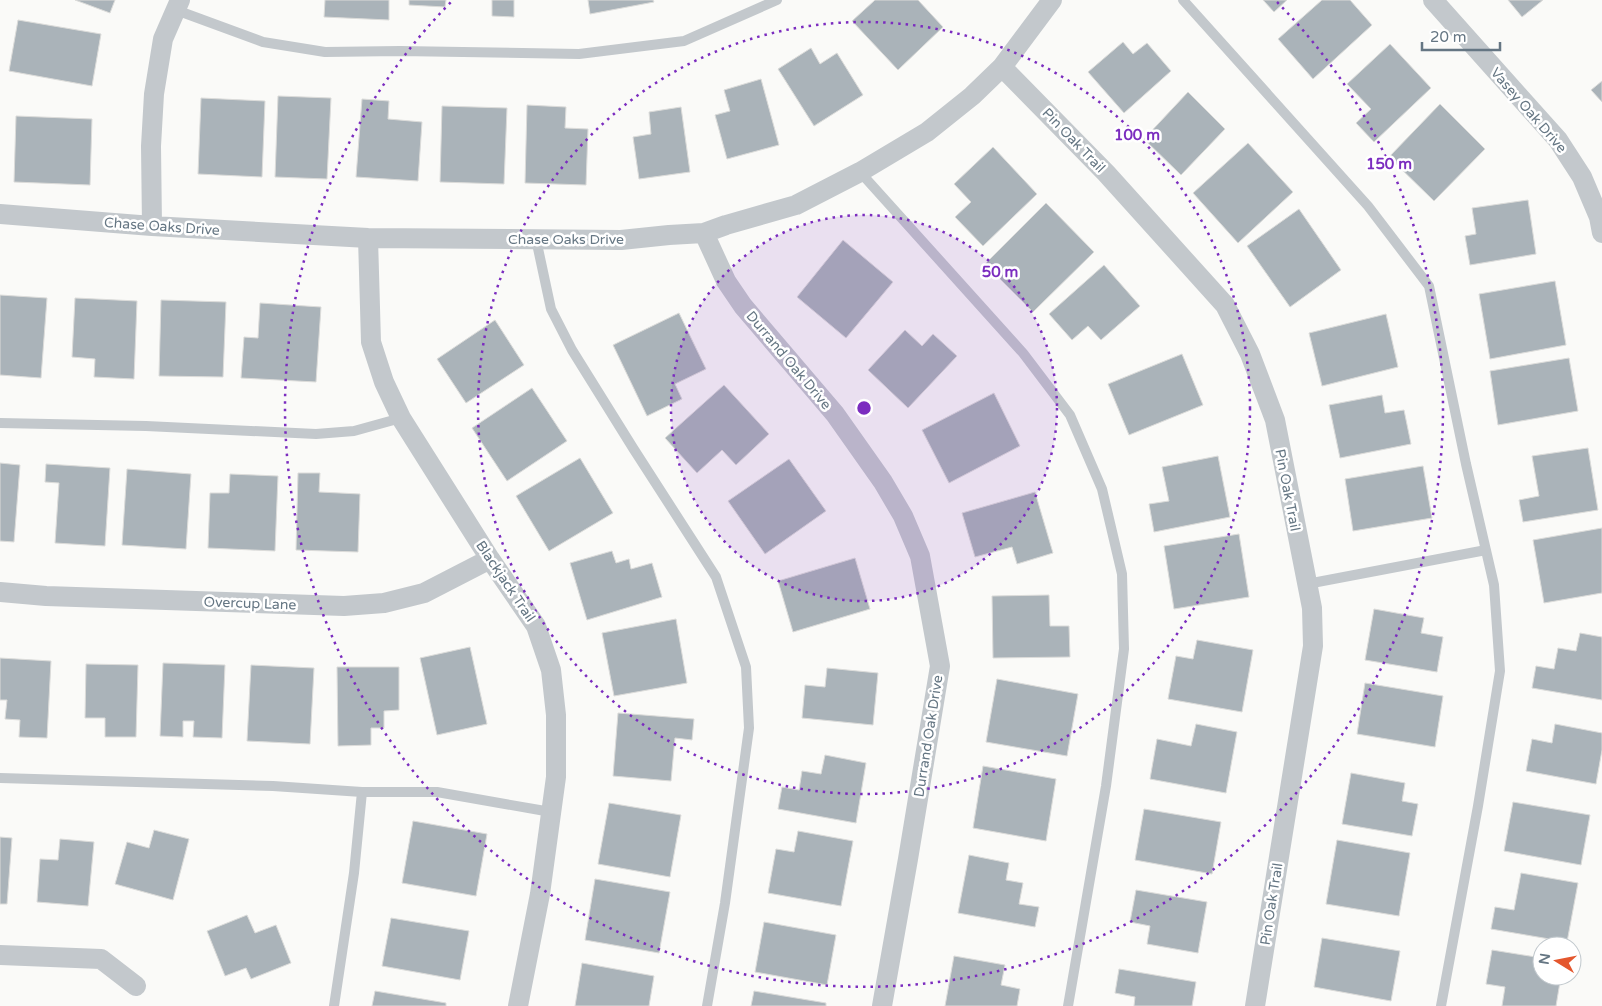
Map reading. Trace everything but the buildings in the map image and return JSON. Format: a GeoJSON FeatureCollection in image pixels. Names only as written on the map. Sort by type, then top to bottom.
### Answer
{"type":"FeatureCollection","features":[{"type":"Feature","properties":{"kind":"street","name":"Chase Oaks Drive"},"geometry":{"type":"LineString","coordinates":[[0,214],[152,226],[368,238],[621,240],[704,233],[796,205],[860,172],[927,132],[972,96],[1002,67],[1052,0]]}},
{"type":"Feature","properties":{"kind":"street","name":"Vasey Oak Drive"},"geometry":{"type":"LineString","coordinates":[[1433,0],[1558,140],[1582,177],[1599,217],[1602,233]]}},
{"type":"Feature","properties":{"kind":"street"},"geometry":{"type":"LineString","coordinates":[[152,226],[151,146],[154,94],[164,39],[178,5]]}},
{"type":"Feature","properties":{"kind":"street","name":"Pin Oak Trail"},"geometry":{"type":"LineString","coordinates":[[1002,67],[1106,173],[1225,305],[1250,354],[1274,420],[1312,608],[1314,646],[1255,1006]]}},
{"type":"Feature","properties":{"kind":"street","name":"Durrand Oak Drive"},"geometry":{"type":"LineString","coordinates":[[704,233],[726,281],[743,306],[835,414],[883,482],[903,516],[920,556],[940,666],[882,1006]]}},
{"type":"Feature","properties":{"kind":"street","name":"Blackjack Trail"},"geometry":{"type":"LineString","coordinates":[[368,238],[370,342],[384,382],[401,418],[490,559],[536,626],[551,670],[556,715],[556,777],[540,894],[518,1006]]}},
{"type":"Feature","properties":{"kind":"street","name":"Overcup Lane"},"geometry":{"type":"LineString","coordinates":[[0,592],[46,596],[344,606],[384,603],[424,593],[490,559]]}},
{"type":"Feature","properties":{"kind":"street"},"geometry":{"type":"LineString","coordinates":[[0,955],[101,959],[136,986]]}},
{"type":"Feature","properties":{"kind":"lane"},"geometry":{"type":"LineString","coordinates":[[178,5],[264,42],[325,52],[400,51],[580,54],[684,41],[777,0]]}},
{"type":"Feature","properties":{"kind":"lane"},"geometry":{"type":"LineString","coordinates":[[1184,0],[1368,206],[1429,286],[1466,464],[1494,586],[1500,671],[1478,806],[1441,1006]]}},
{"type":"Feature","properties":{"kind":"lane"},"geometry":{"type":"LineString","coordinates":[[860,172],[1023,353],[1070,415],[1102,489],[1122,574],[1124,649],[1106,786],[1068,1006]]}},
{"type":"Feature","properties":{"kind":"lane"},"geometry":{"type":"LineString","coordinates":[[536,239],[551,309],[572,350],[716,576],[746,667],[749,728],[726,903],[707,1006]]}},
{"type":"Feature","properties":{"kind":"lane"},"geometry":{"type":"LineString","coordinates":[[0,423],[146,426],[316,434],[354,431],[401,418]]}},
{"type":"Feature","properties":{"kind":"lane"},"geometry":{"type":"LineString","coordinates":[[1307,584],[1486,550]]}},
{"type":"Feature","properties":{"kind":"lane"},"geometry":{"type":"LineString","coordinates":[[0,778],[273,786],[362,792],[437,792],[551,812]]}},
{"type":"Feature","properties":{"kind":"lane"},"geometry":{"type":"LineString","coordinates":[[334,1006],[354,873],[362,792]]}}]}
